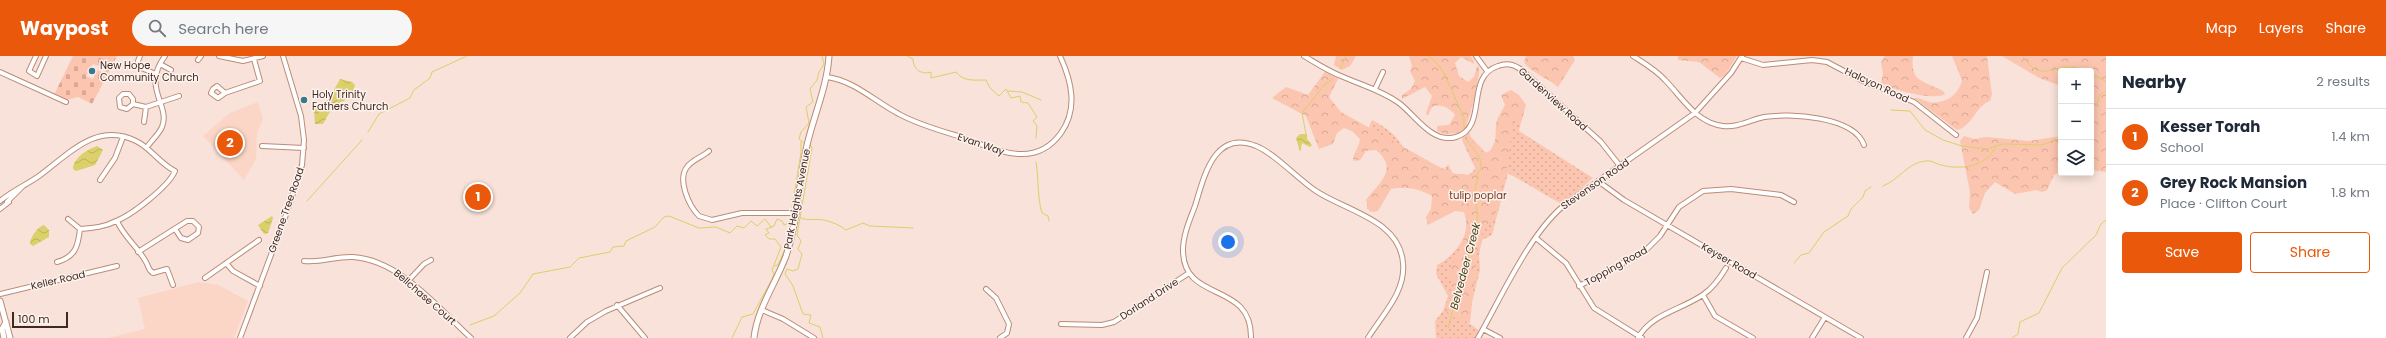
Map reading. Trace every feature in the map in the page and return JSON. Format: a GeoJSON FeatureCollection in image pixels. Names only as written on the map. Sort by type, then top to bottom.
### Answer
{"type":"FeatureCollection","features":[{"type":"Feature","properties":{"kind":"main road","name":"Park Heights Avenue"},"geometry":{"type":"LineString","coordinates":[[754,338],[762,310],[785,256],[795,213],[809,135],[827,76],[830,56]]}},
{"type":"Feature","properties":{"kind":"main road"},"geometry":{"type":"LineString","coordinates":[[0,301],[10,338]]}},
{"type":"Feature","properties":{"kind":"main road"},"geometry":{"type":"LineString","coordinates":[[4,338],[2,329],[6,322]]}},
{"type":"Feature","properties":{"kind":"street"},"geometry":{"type":"LineString","coordinates":[[36,56],[29,72],[37,76],[46,56]]}},
{"type":"Feature","properties":{"kind":"street"},"geometry":{"type":"LineString","coordinates":[[140,56],[138,66],[156,74]]}},
{"type":"Feature","properties":{"kind":"street"},"geometry":{"type":"LineString","coordinates":[[147,147],[162,126],[163,116],[155,85],[156,74],[165,56]]}},
{"type":"Feature","properties":{"kind":"street"},"geometry":{"type":"LineString","coordinates":[[219,56],[238,60],[262,56]]}},
{"type":"Feature","properties":{"kind":"street","name":"Greene Tree Road"},"geometry":{"type":"LineString","coordinates":[[240,338],[294,192],[302,166],[304,148],[300,107],[283,56]]}},
{"type":"Feature","properties":{"kind":"street","name":"Evan Way"},"geometry":{"type":"LineString","coordinates":[[827,76],[848,82],[874,100],[912,121],[998,151],[1027,154],[1054,141],[1069,119],[1072,96],[1060,56]]}},
{"type":"Feature","properties":{"kind":"street"},"geometry":{"type":"LineString","coordinates":[[1304,56],[1341,76],[1375,89],[1398,102],[1434,135],[1442,138],[1452,138],[1464,133],[1471,125],[1479,85],[1487,70],[1476,56]]}},
{"type":"Feature","properties":{"kind":"street"},"geometry":{"type":"LineString","coordinates":[[1633,56],[1665,80],[1696,113],[1713,124],[1726,127],[1779,115],[1812,117],[1831,122],[1851,131],[1862,139],[1864,145]]}},
{"type":"Feature","properties":{"kind":"street","name":"Stevenson Road"},"geometry":{"type":"LineString","coordinates":[[1478,338],[1544,225],[1558,209],[1696,113],[1731,73],[1742,57]]}},
{"type":"Feature","properties":{"kind":"street","name":"Halcyon Road"},"geometry":{"type":"LineString","coordinates":[[1742,57],[1769,65],[1812,60],[1827,62],[1867,82],[1914,102],[1956,135]]}},
{"type":"Feature","properties":{"kind":"street"},"geometry":{"type":"LineString","coordinates":[[225,93],[260,81],[255,58]]}},
{"type":"Feature","properties":{"kind":"street"},"geometry":{"type":"LineString","coordinates":[[160,64],[171,70]]}},
{"type":"Feature","properties":{"kind":"street","name":"Gardenview Road"},"geometry":{"type":"LineString","coordinates":[[1487,70],[1507,64],[1518,67],[1601,142],[1620,166]]}},
{"type":"Feature","properties":{"kind":"street"},"geometry":{"type":"LineString","coordinates":[[0,72],[66,102]]}},
{"type":"Feature","properties":{"kind":"street"},"geometry":{"type":"LineString","coordinates":[[1375,89],[1383,72]]}},
{"type":"Feature","properties":{"kind":"street"},"geometry":{"type":"LineString","coordinates":[[133,104],[146,107],[179,96]]}},
{"type":"Feature","properties":{"kind":"street"},"geometry":{"type":"LineString","coordinates":[[144,122],[146,107]]}},
{"type":"Feature","properties":{"kind":"street"},"geometry":{"type":"LineString","coordinates":[[0,201],[86,140],[102,136],[132,139],[147,147],[167,166],[175,171],[168,183],[117,221],[101,227],[80,230]]}},
{"type":"Feature","properties":{"kind":"street"},"geometry":{"type":"LineString","coordinates":[[100,180],[115,158],[123,137]]}},
{"type":"Feature","properties":{"kind":"street"},"geometry":{"type":"LineString","coordinates":[[1251,338],[1250,320],[1242,308],[1234,301],[1203,286],[1189,273],[1184,256],[1184,241],[1211,159],[1219,151],[1229,146],[1241,143],[1256,146],[1268,152],[1317,192],[1381,225],[1396,242],[1403,262],[1401,284],[1392,303],[1368,338]]}},
{"type":"Feature","properties":{"kind":"street"},"geometry":{"type":"LineString","coordinates":[[262,146],[304,148]]}},
{"type":"Feature","properties":{"kind":"street"},"geometry":{"type":"LineString","coordinates":[[710,151],[690,163],[684,176],[686,191],[699,216],[712,220],[742,213],[795,213]]}},
{"type":"Feature","properties":{"kind":"street","name":"Keyser Road"},"geometry":{"type":"LineString","coordinates":[[1598,181],[1616,196],[1861,338]]}},
{"type":"Feature","properties":{"kind":"street"},"geometry":{"type":"LineString","coordinates":[[0,208],[23,186]]}},
{"type":"Feature","properties":{"kind":"street","name":"Topping Road"},"geometry":{"type":"LineString","coordinates":[[1579,286],[1644,252],[1660,236],[1685,202],[1708,190],[1731,189],[1781,195],[1794,202]]}},
{"type":"Feature","properties":{"kind":"street"},"geometry":{"type":"LineString","coordinates":[[0,208],[12,197]]}},
{"type":"Feature","properties":{"kind":"street"},"geometry":{"type":"LineString","coordinates":[[68,219],[80,230]]}},
{"type":"Feature","properties":{"kind":"street"},"geometry":{"type":"LineString","coordinates":[[138,252],[175,229],[190,220],[196,223],[199,230],[188,240],[181,238],[175,229]]}},
{"type":"Feature","properties":{"kind":"street"},"geometry":{"type":"LineString","coordinates":[[117,221],[124,235],[138,252],[151,272],[167,269],[172,285]]}},
{"type":"Feature","properties":{"kind":"street"},"geometry":{"type":"LineString","coordinates":[[57,262],[70,257],[74,252],[80,230]]}},
{"type":"Feature","properties":{"kind":"street"},"geometry":{"type":"LineString","coordinates":[[1536,238],[1562,259],[1597,311],[1639,337],[1648,324],[1703,295],[1716,283],[1726,268]]}},
{"type":"Feature","properties":{"kind":"street"},"geometry":{"type":"LineString","coordinates":[[205,278],[258,240]]}},
{"type":"Feature","properties":{"kind":"street","name":"Bellchase Court"},"geometry":{"type":"LineString","coordinates":[[304,262],[317,262],[339,257],[368,259],[386,265],[408,280],[471,338]]}},
{"type":"Feature","properties":{"kind":"street"},"geometry":{"type":"LineString","coordinates":[[408,280],[431,260]]}},
{"type":"Feature","properties":{"kind":"street"},"geometry":{"type":"LineString","coordinates":[[226,263],[233,271],[260,286]]}},
{"type":"Feature","properties":{"kind":"street","name":"Keller Road"},"geometry":{"type":"LineString","coordinates":[[0,294],[117,266]]}},
{"type":"Feature","properties":{"kind":"street"},"geometry":{"type":"LineString","coordinates":[[1966,338],[1977,318],[1987,272]]}},
{"type":"Feature","properties":{"kind":"street","name":"Dorland Drive"},"geometry":{"type":"LineString","coordinates":[[1061,324],[1102,325],[1114,322],[1189,273]]}},
{"type":"Feature","properties":{"kind":"street"},"geometry":{"type":"LineString","coordinates":[[570,338],[587,322],[617,305],[660,288]]}},
{"type":"Feature","properties":{"kind":"street"},"geometry":{"type":"LineString","coordinates":[[986,289],[996,298],[1009,324],[1006,333],[1000,338]]}},
{"type":"Feature","properties":{"kind":"street"},"geometry":{"type":"LineString","coordinates":[[1703,295],[1715,316],[1753,338]]}},
{"type":"Feature","properties":{"kind":"street"},"geometry":{"type":"LineString","coordinates":[[617,305],[645,338]]}},
{"type":"Feature","properties":{"kind":"street"},"geometry":{"type":"LineString","coordinates":[[762,310],[783,319],[814,338]]}},
{"type":"Feature","properties":{"kind":"street"},"geometry":{"type":"LineString","coordinates":[[1812,338],[1825,317]]}},
{"type":"Feature","properties":{"kind":"street"},"geometry":{"type":"LineString","coordinates":[[1483,328],[1500,338]]}},
{"type":"Feature","properties":{"kind":"shaded area"},"geometry":{"type":"Polygon","coordinates":[[[258,102],[263,119],[257,133],[256,159],[244,180],[203,136],[230,113],[258,102]]]}},
{"type":"Feature","properties":{"kind":"shaded area"},"geometry":{"type":"Polygon","coordinates":[[[199,282],[218,285],[248,301],[234,338],[108,338],[145,329],[138,298],[199,282]]]}},
{"type":"Feature","properties":{"kind":"green space"},"geometry":{"type":"Polygon","coordinates":[[[73,56],[117,56],[92,104],[78,97],[67,100],[54,95],[73,56]],[[93,64],[86,76],[93,79],[97,70],[104,73],[106,68],[93,64]]]}},
{"type":"Feature","properties":{"kind":"green space"},"geometry":{"type":"Polygon","coordinates":[[[1336,56],[1356,56],[1350,66],[1342,70],[1334,65],[1336,56]]]}},
{"type":"Feature","properties":{"kind":"green space"},"geometry":{"type":"Polygon","coordinates":[[[1409,56],[1470,56],[1474,61],[1474,64],[1461,57],[1455,63],[1459,76],[1468,82],[1474,77],[1477,66],[1479,67],[1473,104],[1465,126],[1459,133],[1445,134],[1437,131],[1437,126],[1449,125],[1455,115],[1448,108],[1435,106],[1432,107],[1428,115],[1426,113],[1432,96],[1425,87],[1402,99],[1402,95],[1411,89],[1415,81],[1410,71],[1412,66],[1409,56]]]}},
{"type":"Feature","properties":{"kind":"green space"},"geometry":{"type":"Polygon","coordinates":[[[1526,56],[1573,56],[1575,60],[1558,87],[1527,65],[1524,62],[1526,56]]]}},
{"type":"Feature","properties":{"kind":"green space"},"geometry":{"type":"Polygon","coordinates":[[[1678,56],[1737,56],[1725,75],[1720,78],[1699,62],[1678,60],[1678,56]]]}},
{"type":"Feature","properties":{"kind":"green space"},"geometry":{"type":"Polygon","coordinates":[[[1885,56],[1913,56],[1914,71],[1919,80],[1943,91],[1945,94],[1940,96],[1932,96],[1913,94],[1894,89],[1881,83],[1883,74],[1881,62],[1885,56]]]}},
{"type":"Feature","properties":{"kind":"green space"},"geometry":{"type":"Polygon","coordinates":[[[1952,56],[1987,56],[1992,95],[1990,101],[1981,107],[1967,125],[1957,130],[1914,98],[1935,103],[1950,98],[1958,90],[1962,80],[1952,56]]]}},
{"type":"Feature","properties":{"kind":"green space"},"geometry":{"type":"Polygon","coordinates":[[[2002,56],[2106,56],[2106,172],[2094,170],[2094,68],[2058,68],[2058,85],[2039,78],[2002,56]]]}},
{"type":"Feature","properties":{"kind":"green space","name":"tulip poplar"},"geometry":{"type":"Polygon","coordinates":[[[1327,69],[1339,77],[1329,97],[1341,112],[1441,168],[1445,169],[1448,164],[1453,174],[1472,175],[1476,170],[1462,140],[1469,139],[1485,153],[1490,151],[1495,141],[1496,123],[1505,105],[1501,95],[1511,90],[1519,95],[1526,105],[1521,123],[1513,119],[1506,175],[1499,208],[1483,231],[1477,254],[1470,323],[1447,315],[1452,284],[1449,273],[1465,236],[1466,220],[1464,212],[1455,211],[1428,225],[1426,217],[1431,209],[1432,196],[1417,189],[1402,188],[1391,189],[1378,211],[1370,212],[1366,200],[1381,181],[1387,169],[1383,157],[1376,150],[1366,151],[1360,160],[1353,161],[1360,139],[1352,131],[1344,128],[1337,133],[1333,144],[1319,149],[1306,116],[1272,98],[1286,87],[1308,95],[1327,69]]]}},
{"type":"Feature","properties":{"kind":"green space"},"geometry":{"type":"Polygon","coordinates":[[[1523,113],[1519,131],[1593,178],[1563,205],[1508,173],[1492,235],[1482,240],[1479,255],[1480,270],[1467,322],[1479,330],[1475,338],[1436,338],[1435,321],[1443,311],[1448,296],[1436,274],[1437,265],[1451,255],[1461,242],[1467,226],[1466,209],[1426,191],[1403,186],[1393,187],[1386,192],[1375,212],[1367,209],[1367,199],[1387,180],[1394,159],[1364,139],[1372,120],[1388,130],[1399,140],[1414,170],[1469,175],[1476,168],[1458,130],[1467,123],[1470,136],[1486,153],[1492,151],[1507,114],[1523,113]]]}},
{"type":"Feature","properties":{"kind":"green space"},"geometry":{"type":"Polygon","coordinates":[[[1964,136],[1974,139],[1986,137],[2029,141],[2058,136],[2058,173],[2054,175],[2047,190],[2042,192],[2036,190],[2015,194],[1995,182],[1985,193],[1979,210],[1973,214],[1969,208],[1970,192],[1960,141],[1964,136]]]}},
{"type":"Feature","properties":{"kind":"water"},"geometry":{"type":"Polygon","coordinates":[[[340,79],[352,82],[355,85],[351,97],[333,106],[323,124],[315,124],[314,109],[329,99],[340,79]]]}},
{"type":"Feature","properties":{"kind":"water"},"geometry":{"type":"Polygon","coordinates":[[[1300,134],[1307,134],[1307,139],[1312,145],[1310,147],[1302,143],[1300,152],[1296,138],[1300,134]]]}},
{"type":"Feature","properties":{"kind":"water"},"geometry":{"type":"Polygon","coordinates":[[[97,146],[103,150],[95,165],[76,171],[73,169],[75,161],[78,158],[89,149],[97,146]]]}},
{"type":"Feature","properties":{"kind":"water"},"geometry":{"type":"Polygon","coordinates":[[[272,216],[273,218],[268,233],[264,234],[258,225],[272,216]]]}},
{"type":"Feature","properties":{"kind":"water"},"geometry":{"type":"Polygon","coordinates":[[[44,225],[49,230],[49,237],[33,246],[30,242],[36,230],[44,225]]]}},
{"type":"Feature","properties":{"kind":"waterway"},"geometry":{"type":"LineString","coordinates":[[368,132],[379,114],[410,98],[414,90],[430,78],[432,72],[467,56]]}},
{"type":"Feature","properties":{"kind":"waterway"},"geometry":{"type":"LineString","coordinates":[[804,143],[799,139],[801,132],[809,123],[806,107],[813,102],[810,89],[817,80],[819,72],[824,64],[822,56]]}},
{"type":"Feature","properties":{"kind":"waterway"},"geometry":{"type":"LineString","coordinates":[[907,56],[913,59],[916,69],[924,73],[931,72],[931,78],[956,72],[966,79],[986,80],[990,88],[999,96],[1006,89],[1011,98],[1020,96],[1021,102],[1028,103],[1037,117],[1033,121],[1037,126],[1036,138]]}},
{"type":"Feature","properties":{"kind":"waterway"},"geometry":{"type":"LineString","coordinates":[[1340,69],[1346,56]]}},
{"type":"Feature","properties":{"kind":"waterway","name":"Belvedeer Creek"},"geometry":{"type":"LineString","coordinates":[[1428,56],[1435,61],[1444,73],[1464,118],[1464,128]]}},
{"type":"Feature","properties":{"kind":"waterway"},"geometry":{"type":"LineString","coordinates":[[2023,57],[2037,70],[2047,71],[2058,69]]}},
{"type":"Feature","properties":{"kind":"waterway"},"geometry":{"type":"LineString","coordinates":[[2064,68],[2077,68]]}},
{"type":"Feature","properties":{"kind":"waterway"},"geometry":{"type":"LineString","coordinates":[[2094,75],[2106,81]]}},
{"type":"Feature","properties":{"kind":"waterway"},"geometry":{"type":"LineString","coordinates":[[1306,134],[1302,113],[1326,83],[1333,79]]}},
{"type":"Feature","properties":{"kind":"waterway"},"geometry":{"type":"LineString","coordinates":[[1008,91],[1022,92],[1041,100]]}},
{"type":"Feature","properties":{"kind":"waterway"},"geometry":{"type":"LineString","coordinates":[[2094,105],[2096,105],[2101,94],[2106,91]]}},
{"type":"Feature","properties":{"kind":"waterway"},"geometry":{"type":"LineString","coordinates":[[1891,110],[1910,111],[1925,130],[1943,140],[1962,146],[1987,149],[2003,144],[2042,145],[2058,139]]}},
{"type":"Feature","properties":{"kind":"waterway","name":"Belvedeer Creek"},"geometry":{"type":"LineString","coordinates":[[1448,328],[1471,248],[1477,217],[1475,188],[1477,174],[1481,169],[1481,164],[1479,156],[1466,139]]}},
{"type":"Feature","properties":{"kind":"waterway"},"geometry":{"type":"LineString","coordinates":[[307,201],[362,140]]}},
{"type":"Feature","properties":{"kind":"waterway"},"geometry":{"type":"LineString","coordinates":[[792,207],[801,153],[801,142]]}},
{"type":"Feature","properties":{"kind":"waterway"},"geometry":{"type":"LineString","coordinates":[[810,144],[812,148],[797,235],[801,241],[798,249],[802,254],[798,269],[793,271],[787,269],[785,274],[793,286],[803,314],[811,315],[809,323],[820,327],[823,338]]}},
{"type":"Feature","properties":{"kind":"waterway"},"geometry":{"type":"LineString","coordinates":[[1883,186],[1894,180],[1914,164],[1930,161],[1941,165],[1956,167],[1972,166],[1985,159],[1995,148]]}},
{"type":"Feature","properties":{"kind":"waterway"},"geometry":{"type":"LineString","coordinates":[[1036,162],[1040,207],[1042,213],[1048,216],[1049,221]]}},
{"type":"Feature","properties":{"kind":"waterway"},"geometry":{"type":"LineString","coordinates":[[1794,263],[1801,255],[1809,253],[1824,232],[1848,216],[1851,209],[1863,197],[1865,191],[1871,187]]}},
{"type":"Feature","properties":{"kind":"waterway"},"geometry":{"type":"LineString","coordinates":[[470,325],[494,316],[520,293],[533,274],[570,267],[579,258],[610,252],[613,247],[624,246],[626,241],[655,227],[664,217],[669,216],[699,228],[716,227],[730,233],[737,226],[744,228],[751,221],[757,226],[765,219],[771,227],[774,226],[777,219],[782,221],[784,225],[789,223]]}},
{"type":"Feature","properties":{"kind":"waterway"},"geometry":{"type":"LineString","coordinates":[[799,217],[827,221],[839,225],[846,230],[863,223],[870,226],[913,228]]}},
{"type":"Feature","properties":{"kind":"waterway"},"geometry":{"type":"LineString","coordinates":[[775,266],[778,265],[786,247],[790,219]]}},
{"type":"Feature","properties":{"kind":"waterway"},"geometry":{"type":"LineString","coordinates":[[2012,338],[2018,334],[2020,322],[2039,313],[2062,268],[2096,235],[2101,224],[2106,220]]}},
{"type":"Feature","properties":{"kind":"waterway"},"geometry":{"type":"LineString","coordinates":[[732,338],[742,317],[753,314],[774,274],[772,270],[781,247],[775,239],[769,239],[765,235],[769,233],[766,229],[772,227]]}},
{"type":"Feature","properties":{"kind":"place","name":"New Hope Community Church"},"geometry":{"type":"Point","coordinates":[92,71]}},
{"type":"Feature","properties":{"kind":"place","name":"Holy Trinity Fathers Church"},"geometry":{"type":"Point","coordinates":[304,100]}},
{"type":"Feature","properties":{"kind":"place","name":"Grey Rock Mansion"},"geometry":{"type":"Point","coordinates":[230,143]}},
{"type":"Feature","properties":{"kind":"place","name":"Kesser Torah"},"geometry":{"type":"Point","coordinates":[478,197]}}]}
